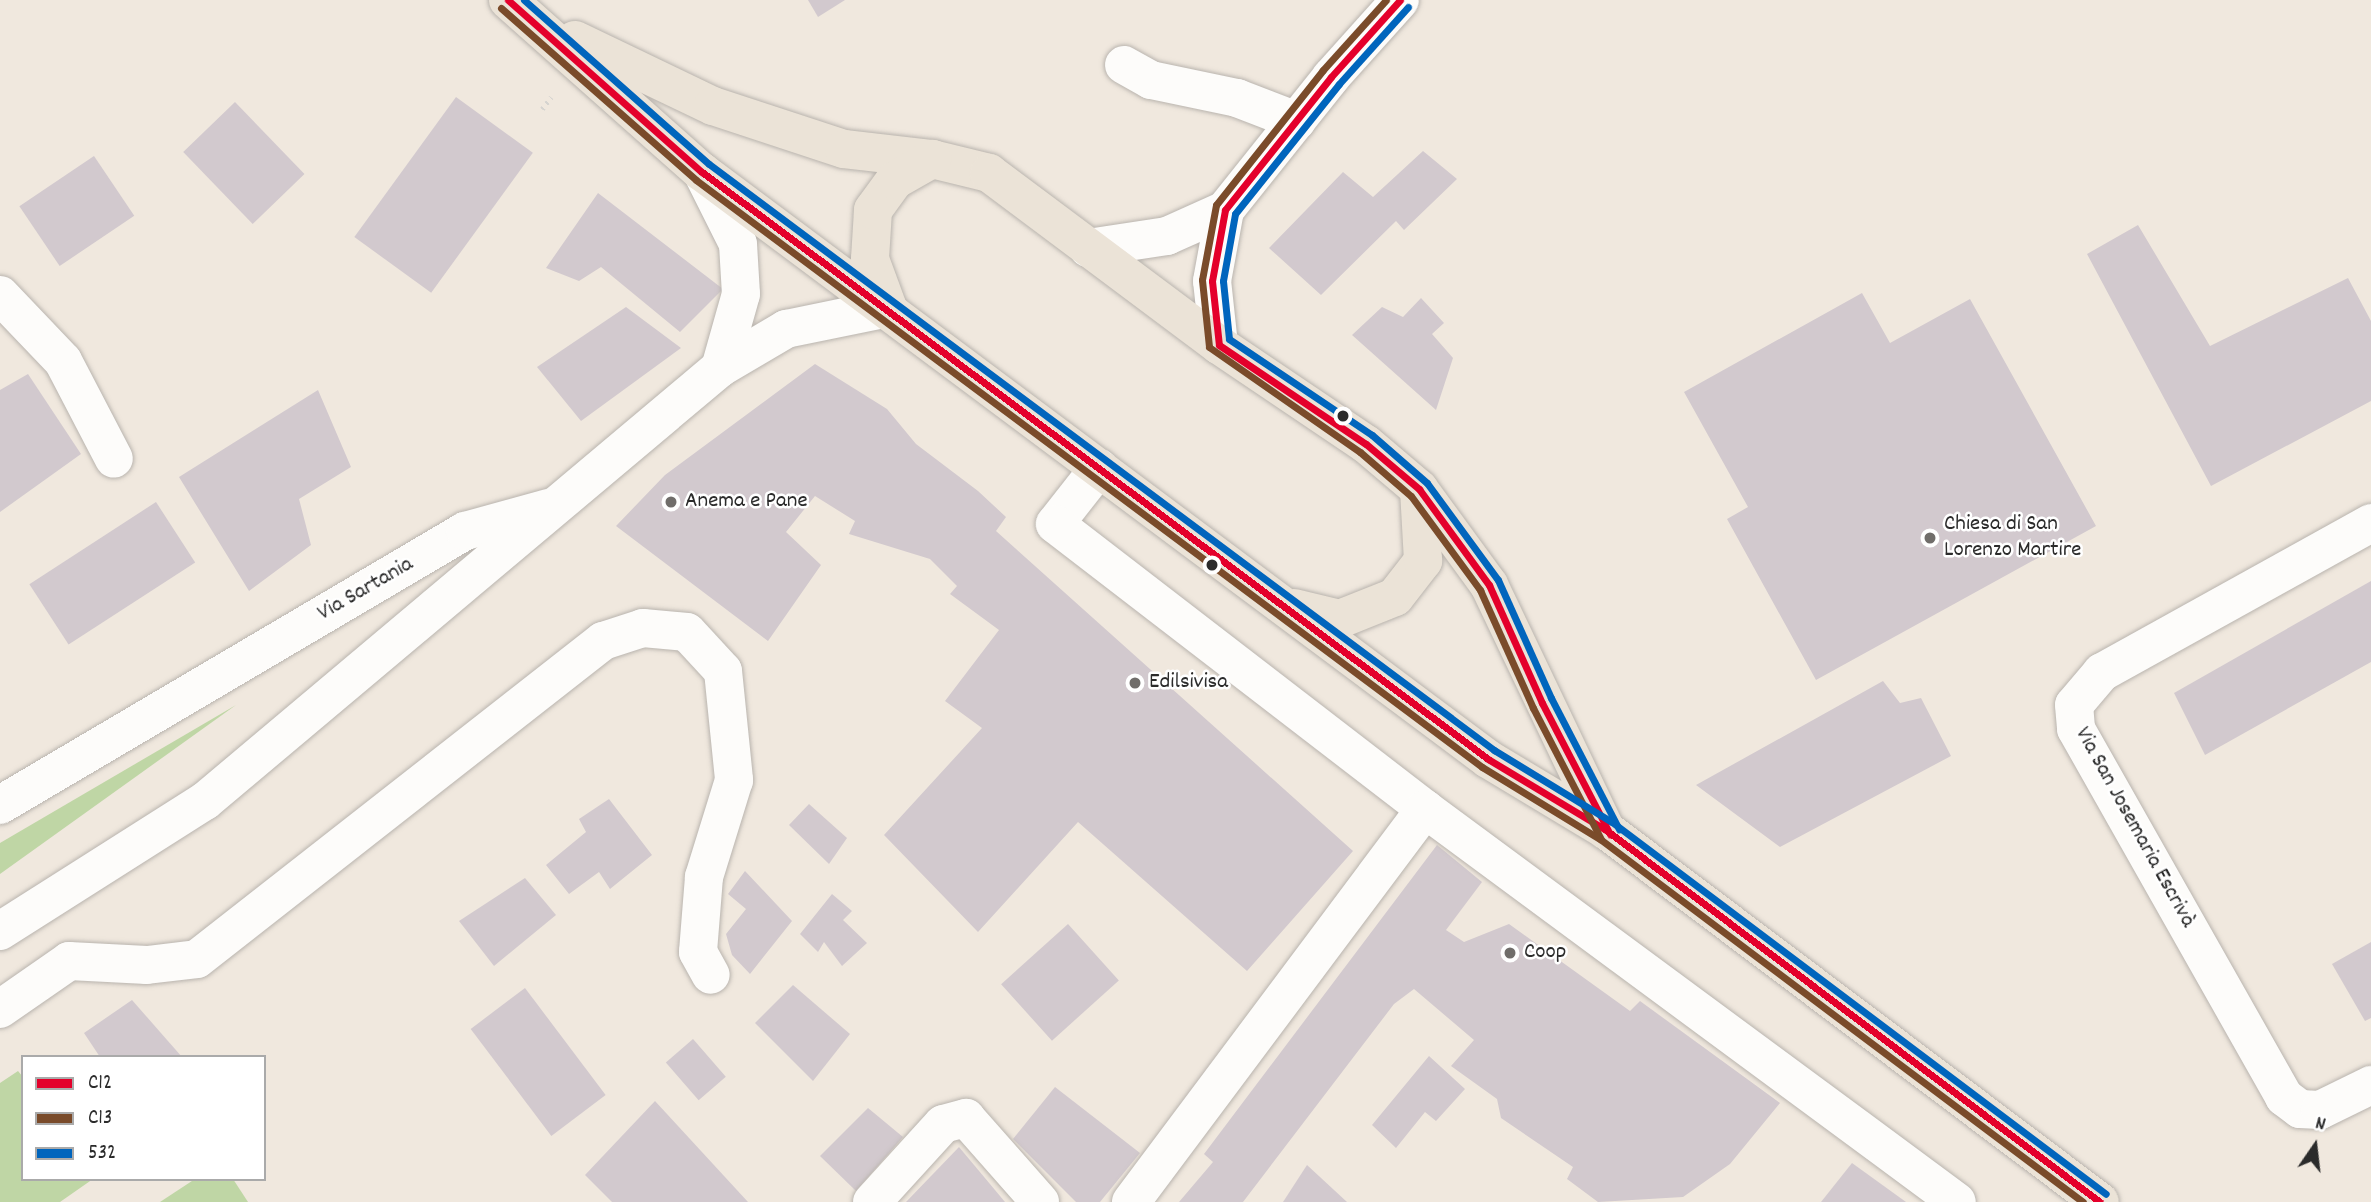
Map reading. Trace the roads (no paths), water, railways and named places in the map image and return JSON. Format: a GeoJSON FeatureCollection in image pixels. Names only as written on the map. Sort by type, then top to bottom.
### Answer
{"type":"FeatureCollection","features":[{"type":"Feature","properties":{"kind":"main road"},"geometry":{"type":"LineString","coordinates":[[508,0],[539,23],[702,172],[888,308],[1278,604],[1488,759],[1606,830],[2100,1202]]}},
{"type":"Feature","properties":{"kind":"main road"},"geometry":{"type":"LineString","coordinates":[[539,23],[713,106],[844,149],[932,159],[989,173],[1219,345],[1366,444],[1419,489],[1489,585],[1606,830]]}},
{"type":"Feature","properties":{"kind":"main road"},"geometry":{"type":"LineString","coordinates":[[888,308],[870,258],[873,210],[895,180],[932,159]]}},
{"type":"Feature","properties":{"kind":"main road"},"geometry":{"type":"LineString","coordinates":[[1278,604],[1340,619],[1395,597],[1423,561],[1419,489]]}},
{"type":"Feature","properties":{"kind":"street"},"geometry":{"type":"LineString","coordinates":[[1088,248],[1167,236],[1225,209],[1400,0]]}},
{"type":"Feature","properties":{"kind":"street"},"geometry":{"type":"LineString","coordinates":[[1124,65],[1151,80],[1237,97],[1297,121]]}},
{"type":"Feature","properties":{"kind":"street"},"geometry":{"type":"LineString","coordinates":[[702,172],[738,244],[741,294],[720,368]]}},
{"type":"Feature","properties":{"kind":"street"},"geometry":{"type":"LineString","coordinates":[[1219,345],[1212,281],[1225,209]]}},
{"type":"Feature","properties":{"kind":"street"},"geometry":{"type":"LineString","coordinates":[[0,295],[63,361],[114,459]]}},
{"type":"Feature","properties":{"kind":"street","name":"Via Sartania"},"geometry":{"type":"LineString","coordinates":[[0,805],[465,531],[560,505],[720,368],[786,330],[888,308]]}},
{"type":"Feature","properties":{"kind":"street"},"geometry":{"type":"LineString","coordinates":[[1098,468],[1055,524],[1425,809],[1957,1202]]}},
{"type":"Feature","properties":{"kind":"street"},"geometry":{"type":"LineString","coordinates":[[0,931],[205,801],[560,505]]}},
{"type":"Feature","properties":{"kind":"street","name":"Via San Josemaria Escrivà"},"geometry":{"type":"LineString","coordinates":[[2371,523],[2102,672],[2074,705],[2076,729],[2284,1097],[2300,1109],[2320,1110],[2371,1084]]}},
{"type":"Feature","properties":{"kind":"street"},"geometry":{"type":"LineString","coordinates":[[0,1010],[69,961],[147,965],[197,959],[603,641],[643,628],[687,632],[723,671],[734,780],[704,877],[698,952],[711,975]]}},
{"type":"Feature","properties":{"kind":"street"},"geometry":{"type":"LineString","coordinates":[[1130,1202],[1425,809]]}},
{"type":"Feature","properties":{"kind":"street"},"geometry":{"type":"LineString","coordinates":[[872,1202],[943,1124],[966,1118],[1040,1202]]}},
{"type":"Feature","properties":{"kind":"place","name":"Anema e Pane"},"geometry":{"type":"Point","coordinates":[671,502]}},
{"type":"Feature","properties":{"kind":"place","name":"Chiesa di San Lorenzo Martire"},"geometry":{"type":"Point","coordinates":[1930,538]}},
{"type":"Feature","properties":{"kind":"place","name":"Edilsivisa"},"geometry":{"type":"Point","coordinates":[1135,683]}},
{"type":"Feature","properties":{"kind":"place","name":"Coop"},"geometry":{"type":"Point","coordinates":[1510,953]}}]}
